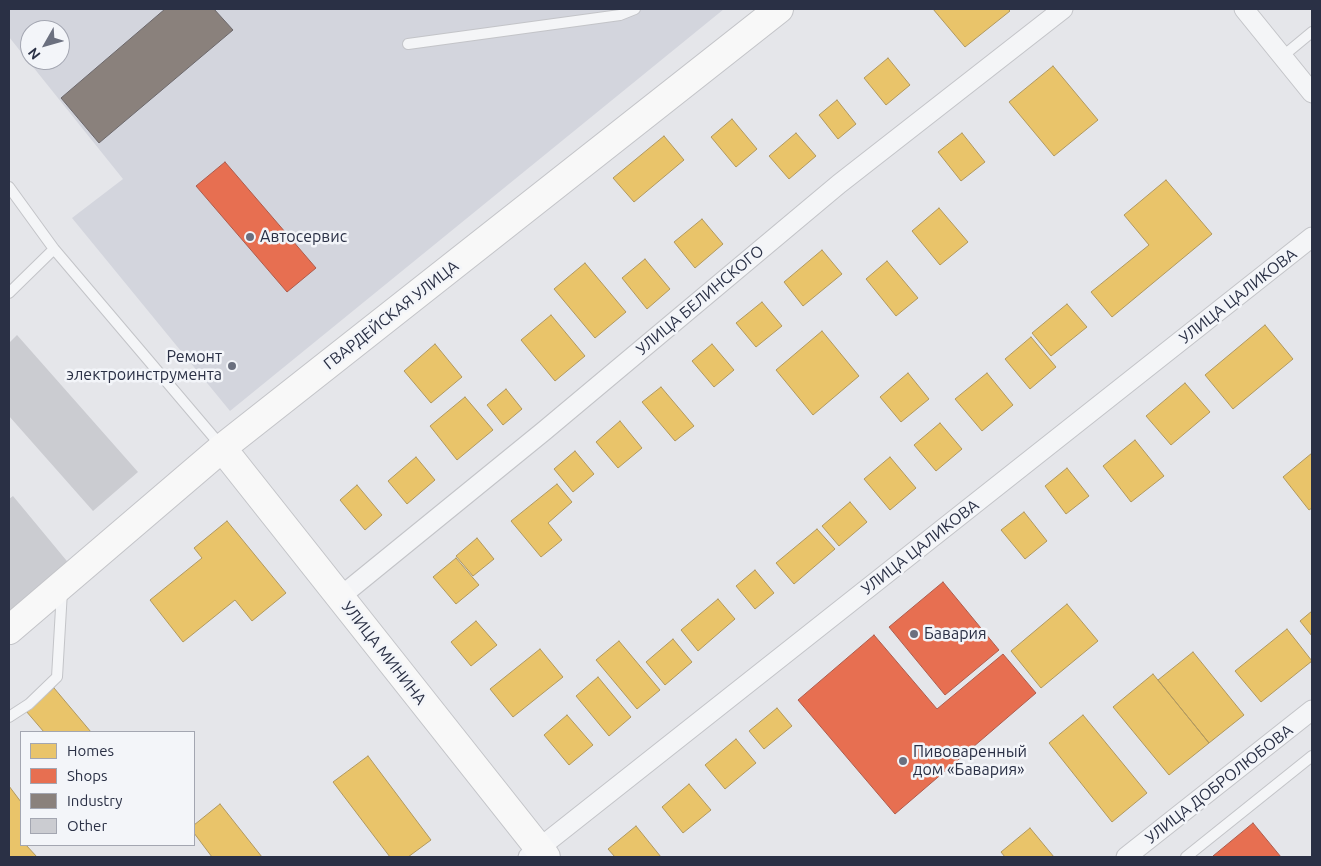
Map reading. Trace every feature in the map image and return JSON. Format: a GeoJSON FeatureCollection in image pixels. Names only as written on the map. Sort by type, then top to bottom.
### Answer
{"type":"FeatureCollection","features":[{"type":"Feature","properties":{"kind":"street","name":"ГВАРДЕЙСКАЯ УЛИЦА"},"geometry":{"type":"LineString","coordinates":[[9,630],[222,448],[779,9]]}},
{"type":"Feature","properties":{"kind":"street","name":"УЛИЦА БЕЛИНСКОГО"},"geometry":{"type":"LineString","coordinates":[[340,597],[839,184],[1063,9]]}},
{"type":"Feature","properties":{"kind":"street"},"geometry":{"type":"LineString","coordinates":[[1244,9],[1312,93]]}},
{"type":"Feature","properties":{"kind":"street","name":"УЛИЦА ЦАЛИКОВА"},"geometry":{"type":"LineString","coordinates":[[538,854],[1312,237]]}},
{"type":"Feature","properties":{"kind":"street","name":"УЛИЦА МИНИНА"},"geometry":{"type":"LineString","coordinates":[[222,448],[340,597],[538,854]]}},
{"type":"Feature","properties":{"kind":"street","name":"УЛИЦА ДОБРОЛЮБОВА"},"geometry":{"type":"LineString","coordinates":[[1126,857],[1312,710]]}},
{"type":"Feature","properties":{"kind":"lane"},"geometry":{"type":"LineString","coordinates":[[408,44],[620,15],[636,9]]}},
{"type":"Feature","properties":{"kind":"lane"},"geometry":{"type":"LineString","coordinates":[[1283,56],[1312,32]]}},
{"type":"Feature","properties":{"kind":"lane"},"geometry":{"type":"LineString","coordinates":[[9,187],[54,249],[222,448]]}},
{"type":"Feature","properties":{"kind":"lane"},"geometry":{"type":"LineString","coordinates":[[9,293],[54,249]]}},
{"type":"Feature","properties":{"kind":"lane"},"geometry":{"type":"LineString","coordinates":[[9,717],[29,704],[56,678],[63,584]]}},
{"type":"Feature","properties":{"kind":"lane"},"geometry":{"type":"LineString","coordinates":[[1186,857],[1312,756]]}},
{"type":"Feature","properties":{"kind":"shaded area"},"geometry":{"type":"Polygon","coordinates":[[[9,9],[724,9],[230,411],[72,218],[123,179],[35,70],[70,70],[70,20],[20,20],[20,51],[9,37],[9,9]]]}},
{"type":"Feature","properties":{"kind":"building: Homes"},"geometry":{"type":"Polygon","coordinates":[[[933,9],[1008,9],[1010,11],[965,47],[933,9]]]}},
{"type":"Feature","properties":{"kind":"building: Homes"},"geometry":{"type":"Polygon","coordinates":[[[888,58],[910,85],[886,105],[864,78],[888,58]]]}},
{"type":"Feature","properties":{"kind":"building: Homes"},"geometry":{"type":"Polygon","coordinates":[[[1053,66],[1098,120],[1054,156],[1009,102],[1053,66]]]}},
{"type":"Feature","properties":{"kind":"building: Homes"},"geometry":{"type":"Polygon","coordinates":[[[837,100],[856,124],[838,139],[819,115],[837,100]]]}},
{"type":"Feature","properties":{"kind":"building: Homes"},"geometry":{"type":"Polygon","coordinates":[[[732,119],[757,149],[736,167],[711,137],[732,119]]]}},
{"type":"Feature","properties":{"kind":"building: Homes"},"geometry":{"type":"Polygon","coordinates":[[[796,133],[816,156],[789,179],[769,156],[796,133]]]}},
{"type":"Feature","properties":{"kind":"building: Homes"},"geometry":{"type":"Polygon","coordinates":[[[962,133],[985,162],[961,181],[938,152],[962,133]]]}},
{"type":"Feature","properties":{"kind":"building: Homes"},"geometry":{"type":"Polygon","coordinates":[[[664,136],[684,160],[634,202],[613,178],[664,136]]]}},
{"type":"Feature","properties":{"kind":"building: Homes"},"geometry":{"type":"Polygon","coordinates":[[[1166,180],[1212,234],[1112,317],[1091,292],[1149,245],[1124,215],[1166,180]]]}},
{"type":"Feature","properties":{"kind":"building: Homes"},"geometry":{"type":"Polygon","coordinates":[[[939,208],[968,242],[940,265],[912,231],[939,208]]]}},
{"type":"Feature","properties":{"kind":"building: Homes"},"geometry":{"type":"Polygon","coordinates":[[[702,219],[723,244],[695,268],[674,242],[702,219]]]}},
{"type":"Feature","properties":{"kind":"building: Homes"},"geometry":{"type":"Polygon","coordinates":[[[822,250],[842,274],[803,306],[784,282],[822,250]]]}},
{"type":"Feature","properties":{"kind":"building: Homes"},"geometry":{"type":"Polygon","coordinates":[[[645,259],[670,289],[647,309],[622,278],[645,259]]]}},
{"type":"Feature","properties":{"kind":"building: Homes"},"geometry":{"type":"Polygon","coordinates":[[[887,261],[918,298],[896,316],[866,279],[887,261]]]}},
{"type":"Feature","properties":{"kind":"building: Homes"},"geometry":{"type":"Polygon","coordinates":[[[585,263],[626,312],[595,338],[554,289],[585,263]]]}},
{"type":"Feature","properties":{"kind":"building: Homes"},"geometry":{"type":"Polygon","coordinates":[[[762,302],[782,326],[756,347],[736,323],[762,302]]]}},
{"type":"Feature","properties":{"kind":"building: Homes"},"geometry":{"type":"Polygon","coordinates":[[[1067,304],[1087,327],[1051,356],[1032,333],[1067,304]]]}},
{"type":"Feature","properties":{"kind":"building: Homes"},"geometry":{"type":"Polygon","coordinates":[[[551,315],[585,356],[555,381],[521,340],[551,315]]]}},
{"type":"Feature","properties":{"kind":"building: Homes"},"geometry":{"type":"Polygon","coordinates":[[[1265,325],[1293,359],[1233,409],[1205,375],[1265,325]]]}},
{"type":"Feature","properties":{"kind":"building: Homes"},"geometry":{"type":"Polygon","coordinates":[[[822,331],[859,376],[813,415],[776,370],[822,331]]]}},
{"type":"Feature","properties":{"kind":"building: Homes"},"geometry":{"type":"Polygon","coordinates":[[[1031,337],[1056,367],[1030,389],[1005,359],[1031,337]]]}},
{"type":"Feature","properties":{"kind":"building: Homes"},"geometry":{"type":"Polygon","coordinates":[[[435,344],[462,377],[431,403],[404,371],[435,344]]]}},
{"type":"Feature","properties":{"kind":"building: Homes"},"geometry":{"type":"Polygon","coordinates":[[[712,344],[734,370],[714,387],[692,361],[712,344]]]}},
{"type":"Feature","properties":{"kind":"building: Homes"},"geometry":{"type":"Polygon","coordinates":[[[908,373],[929,399],[901,422],[880,397],[908,373]]]}},
{"type":"Feature","properties":{"kind":"building: Homes"},"geometry":{"type":"Polygon","coordinates":[[[987,373],[1013,405],[982,431],[955,399],[987,373]]]}},
{"type":"Feature","properties":{"kind":"building: Homes"},"geometry":{"type":"Polygon","coordinates":[[[1185,383],[1210,412],[1171,445],[1146,416],[1185,383]]]}},
{"type":"Feature","properties":{"kind":"building: Homes"},"geometry":{"type":"Polygon","coordinates":[[[661,387],[694,426],[675,441],[642,402],[661,387]]]}},
{"type":"Feature","properties":{"kind":"building: Homes"},"geometry":{"type":"Polygon","coordinates":[[[506,389],[522,409],[503,425],[487,405],[506,389]]]}},
{"type":"Feature","properties":{"kind":"building: Homes"},"geometry":{"type":"Polygon","coordinates":[[[465,397],[493,430],[457,460],[430,426],[465,397]]]}},
{"type":"Feature","properties":{"kind":"building: Homes"},"geometry":{"type":"Polygon","coordinates":[[[620,421],[642,448],[618,468],[596,442],[620,421]]]}},
{"type":"Feature","properties":{"kind":"building: Homes"},"geometry":{"type":"Polygon","coordinates":[[[940,423],[962,449],[936,471],[914,445],[940,423]]]}},
{"type":"Feature","properties":{"kind":"building: Homes"},"geometry":{"type":"Polygon","coordinates":[[[1135,440],[1164,476],[1131,502],[1103,466],[1135,440]]]}},
{"type":"Feature","properties":{"kind":"building: Homes"},"geometry":{"type":"Polygon","coordinates":[[[575,451],[594,474],[573,492],[554,469],[575,451]]]}},
{"type":"Feature","properties":{"kind":"building: Homes"},"geometry":{"type":"Polygon","coordinates":[[[1312,453],[1312,508],[1309,510],[1283,477],[1312,453]]]}},
{"type":"Feature","properties":{"kind":"building: Homes"},"geometry":{"type":"Polygon","coordinates":[[[416,457],[435,480],[407,504],[388,481],[416,457]]]}},
{"type":"Feature","properties":{"kind":"building: Homes"},"geometry":{"type":"Polygon","coordinates":[[[890,457],[916,488],[890,510],[864,479],[890,457]]]}},
{"type":"Feature","properties":{"kind":"building: Homes"},"geometry":{"type":"Polygon","coordinates":[[[1067,468],[1089,496],[1066,514],[1045,486],[1067,468]]]}},
{"type":"Feature","properties":{"kind":"building: Homes"},"geometry":{"type":"Polygon","coordinates":[[[557,484],[572,502],[548,523],[562,540],[541,557],[511,521],[557,484]]]}},
{"type":"Feature","properties":{"kind":"building: Homes"},"geometry":{"type":"Polygon","coordinates":[[[357,485],[382,515],[365,530],[340,500],[357,485]]]}},
{"type":"Feature","properties":{"kind":"building: Homes"},"geometry":{"type":"Polygon","coordinates":[[[850,502],[867,522],[839,546],[822,526],[850,502]]]}},
{"type":"Feature","properties":{"kind":"building: Homes"},"geometry":{"type":"Polygon","coordinates":[[[1024,512],[1047,541],[1025,559],[1001,530],[1024,512]]]}},
{"type":"Feature","properties":{"kind":"building: Homes"},"geometry":{"type":"Polygon","coordinates":[[[227,521],[286,593],[252,621],[235,600],[183,642],[150,600],[202,558],[194,548],[227,521]]]}},
{"type":"Feature","properties":{"kind":"building: Homes"},"geometry":{"type":"Polygon","coordinates":[[[817,529],[835,549],[794,584],[776,563],[817,529]]]}},
{"type":"Feature","properties":{"kind":"building: Homes"},"geometry":{"type":"Polygon","coordinates":[[[477,538],[494,559],[473,576],[456,556],[477,538]]]}},
{"type":"Feature","properties":{"kind":"building: Homes"},"geometry":{"type":"Polygon","coordinates":[[[456,558],[479,585],[456,604],[433,577],[456,558]]]}},
{"type":"Feature","properties":{"kind":"building: Homes"},"geometry":{"type":"Polygon","coordinates":[[[755,570],[774,593],[755,609],[736,586],[755,570]]]}},
{"type":"Feature","properties":{"kind":"building: Homes"},"geometry":{"type":"Polygon","coordinates":[[[718,599],[735,619],[698,651],[681,630],[718,599]]]}},
{"type":"Feature","properties":{"kind":"building: Homes"},"geometry":{"type":"Polygon","coordinates":[[[1067,604],[1098,641],[1041,688],[1011,651],[1067,604]]]}},
{"type":"Feature","properties":{"kind":"building: Homes"},"geometry":{"type":"Polygon","coordinates":[[[1312,611],[1312,636],[1300,621],[1312,611]]]}},
{"type":"Feature","properties":{"kind":"building: Homes"},"geometry":{"type":"Polygon","coordinates":[[[476,621],[497,645],[471,666],[451,642],[476,621]]]}},
{"type":"Feature","properties":{"kind":"building: Homes"},"geometry":{"type":"Polygon","coordinates":[[[1287,629],[1312,661],[1261,702],[1235,671],[1287,629]]]}},
{"type":"Feature","properties":{"kind":"building: Homes"},"geometry":{"type":"Polygon","coordinates":[[[673,639],[692,662],[665,685],[646,662],[673,639]]]}},
{"type":"Feature","properties":{"kind":"building: Homes"},"geometry":{"type":"Polygon","coordinates":[[[619,641],[660,690],[637,709],[596,660],[619,641]]]}},
{"type":"Feature","properties":{"kind":"building: Homes"},"geometry":{"type":"Polygon","coordinates":[[[540,649],[563,677],[513,717],[490,689],[540,649]]]}},
{"type":"Feature","properties":{"kind":"building: Homes"},"geometry":{"type":"Polygon","coordinates":[[[1193,652],[1244,715],[1209,743],[1158,680],[1193,652]]]}},
{"type":"Feature","properties":{"kind":"building: Homes"},"geometry":{"type":"Polygon","coordinates":[[[1153,674],[1209,743],[1169,775],[1113,707],[1153,674]]]}},
{"type":"Feature","properties":{"kind":"building: Homes"},"geometry":{"type":"Polygon","coordinates":[[[598,677],[631,717],[609,736],[576,696],[598,677]]]}},
{"type":"Feature","properties":{"kind":"building: Homes"},"geometry":{"type":"Polygon","coordinates":[[[54,688],[90,731],[43,731],[26,711],[54,688]]]}},
{"type":"Feature","properties":{"kind":"building: Homes"},"geometry":{"type":"Polygon","coordinates":[[[777,708],[792,726],[764,749],[749,731],[777,708]]]}},
{"type":"Feature","properties":{"kind":"building: Homes"},"geometry":{"type":"Polygon","coordinates":[[[567,715],[593,745],[569,765],[544,735],[567,715]]]}},
{"type":"Feature","properties":{"kind":"building: Homes"},"geometry":{"type":"Polygon","coordinates":[[[1083,715],[1147,793],[1112,822],[1049,743],[1083,715]]]}},
{"type":"Feature","properties":{"kind":"building: Homes"},"geometry":{"type":"Polygon","coordinates":[[[736,739],[756,763],[725,789],[705,765],[736,739]]]}},
{"type":"Feature","properties":{"kind":"building: Homes"},"geometry":{"type":"Polygon","coordinates":[[[368,756],[431,840],[408,857],[390,857],[333,782],[368,756]]]}},
{"type":"Feature","properties":{"kind":"building: Homes"},"geometry":{"type":"Polygon","coordinates":[[[689,784],[711,810],[683,833],[662,807],[689,784]]]}},
{"type":"Feature","properties":{"kind":"building: Homes"},"geometry":{"type":"Polygon","coordinates":[[[9,786],[20,801],[20,846],[27,846],[37,857],[9,857],[9,786]]]}},
{"type":"Feature","properties":{"kind":"building: Homes"},"geometry":{"type":"Polygon","coordinates":[[[220,804],[262,857],[212,857],[195,834],[195,824],[220,804]]]}},
{"type":"Feature","properties":{"kind":"building: Homes"},"geometry":{"type":"Polygon","coordinates":[[[636,826],[661,857],[615,857],[608,849],[636,826]]]}},
{"type":"Feature","properties":{"kind":"building: Homes"},"geometry":{"type":"Polygon","coordinates":[[[1030,828],[1054,857],[1005,857],[1001,852],[1030,828]]]}},
{"type":"Feature","properties":{"kind":"building: Shops"},"geometry":{"type":"Polygon","coordinates":[[[225,162],[316,268],[287,292],[196,186],[225,162]]]}},
{"type":"Feature","properties":{"kind":"building: Shops"},"geometry":{"type":"Polygon","coordinates":[[[943,582],[999,650],[945,695],[889,627],[943,582]]]}},
{"type":"Feature","properties":{"kind":"building: Shops","name":"Пивоваренный дом «Бавария»"},"geometry":{"type":"Polygon","coordinates":[[[874,635],[937,709],[1003,654],[1036,693],[895,814],[798,700],[874,635]]]}},
{"type":"Feature","properties":{"kind":"building: Shops"},"geometry":{"type":"Polygon","coordinates":[[[1253,823],[1281,857],[1213,856],[1253,823]]]}},
{"type":"Feature","properties":{"kind":"building: Industry"},"geometry":{"type":"Polygon","coordinates":[[[165,9],[214,9],[233,30],[99,143],[61,98],[165,9]]]}},
{"type":"Feature","properties":{"kind":"building: Other"},"geometry":{"type":"Polygon","coordinates":[[[17,335],[138,472],[93,511],[9,416],[9,343],[17,335]]]}},
{"type":"Feature","properties":{"kind":"building: Other"},"geometry":{"type":"Polygon","coordinates":[[[13,496],[71,566],[9,617],[9,499],[13,496]]]}},
{"type":"Feature","properties":{"kind":"place","name":"Автосервис"},"geometry":{"type":"Point","coordinates":[250,237]}},
{"type":"Feature","properties":{"kind":"place","name":"Ремонт электроинструмента"},"geometry":{"type":"Point","coordinates":[232,366]}},
{"type":"Feature","properties":{"kind":"place","name":"Бавария"},"geometry":{"type":"Point","coordinates":[914,634]}},
{"type":"Feature","properties":{"kind":"place","name":"Пивоваренный дом «Бавария»"},"geometry":{"type":"Point","coordinates":[903,761]}}]}
